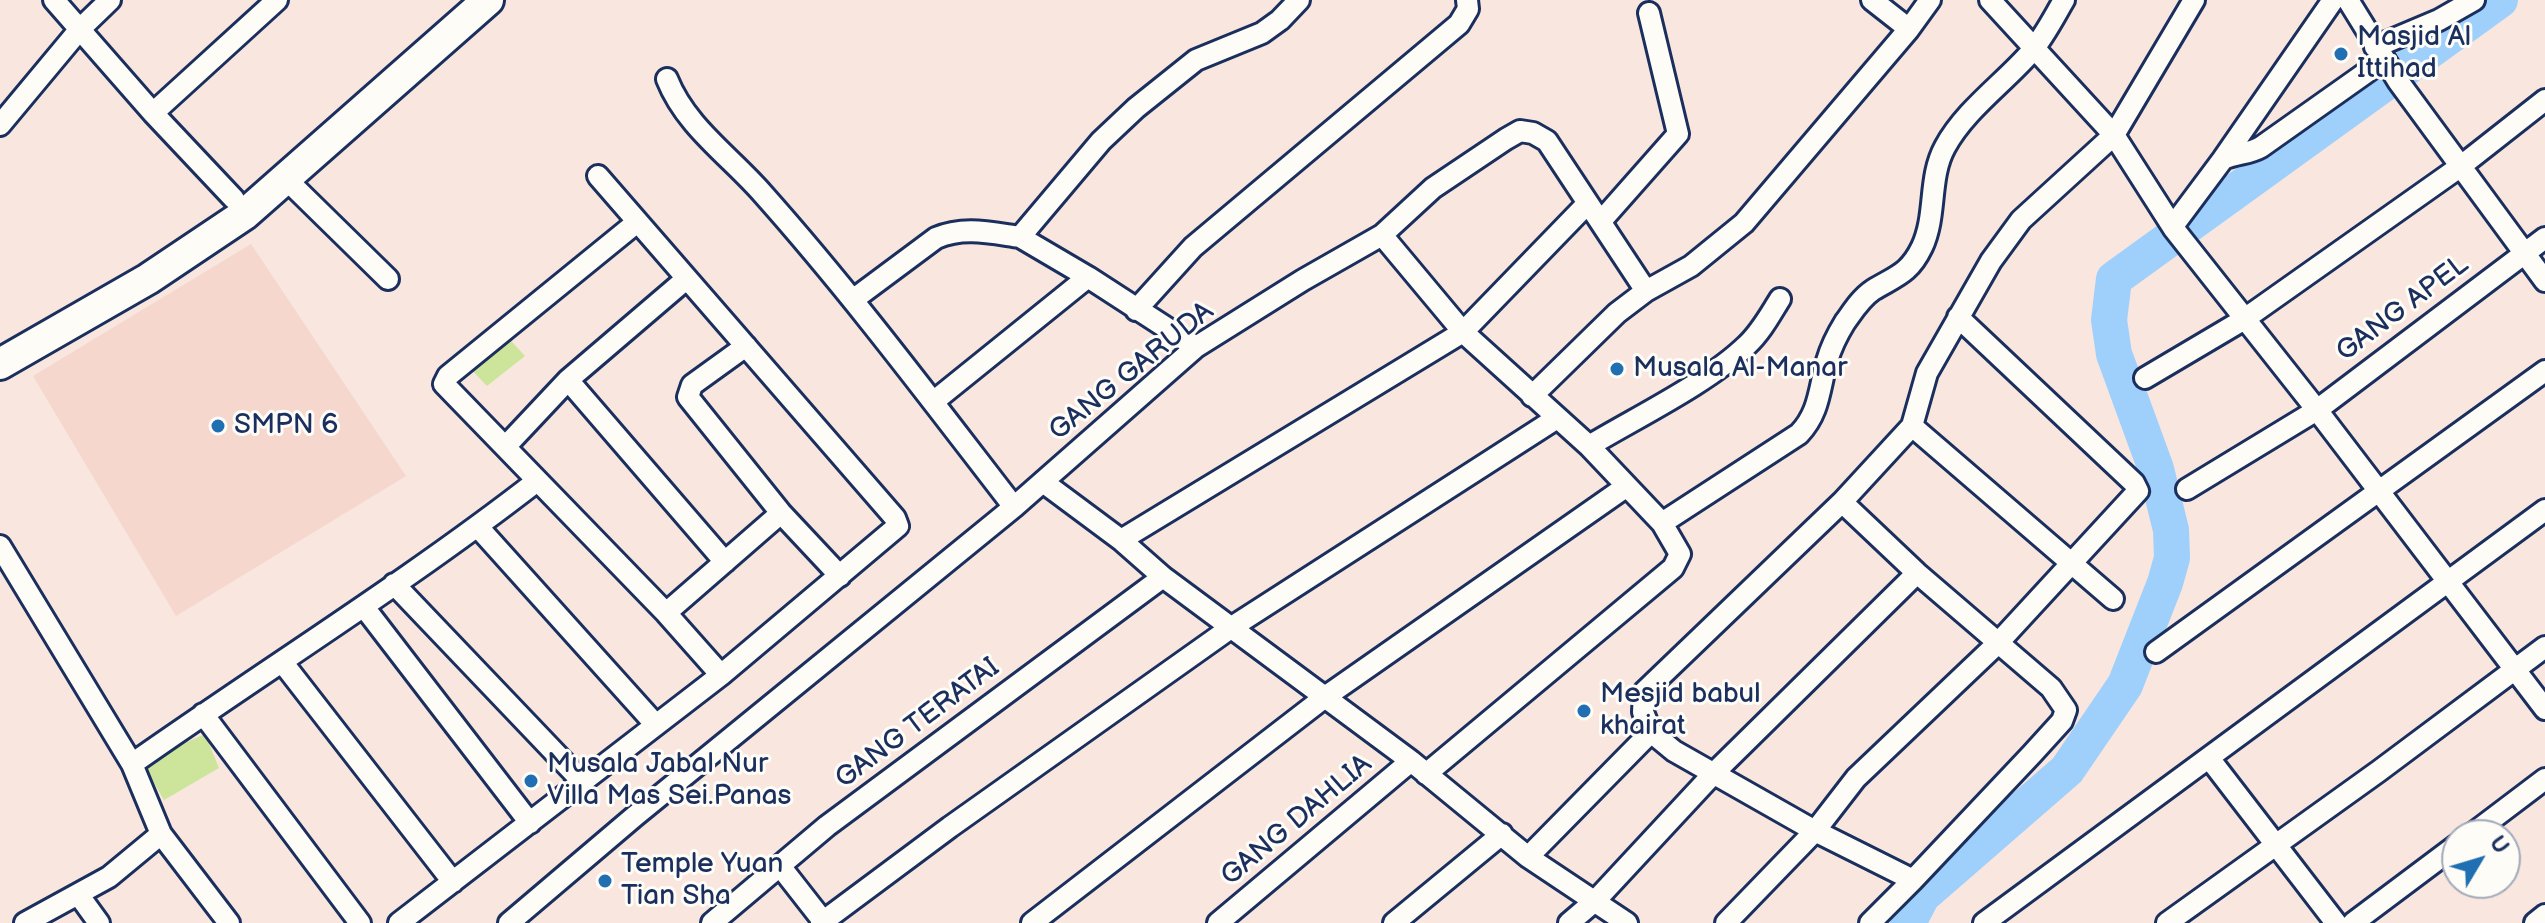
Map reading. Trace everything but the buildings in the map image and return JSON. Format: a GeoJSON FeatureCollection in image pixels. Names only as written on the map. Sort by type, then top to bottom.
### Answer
{"type":"FeatureCollection","features":[{"type":"Feature","properties":{"kind":"main road"},"geometry":{"type":"LineString","coordinates":[[0,364],[206,242],[245,214],[472,3]]}},
{"type":"Feature","properties":{"kind":"main road"},"geometry":{"type":"LineString","coordinates":[[0,344],[165,250],[234,199],[472,3]]}},
{"type":"Feature","properties":{"kind":"street"},"geometry":{"type":"LineString","coordinates":[[54,0],[234,199]]}},
{"type":"Feature","properties":{"kind":"street"},"geometry":{"type":"LineString","coordinates":[[0,125],[80,29],[110,0]]}},
{"type":"Feature","properties":{"kind":"street"},"geometry":{"type":"LineString","coordinates":[[153,113],[277,0]]}},
{"type":"Feature","properties":{"kind":"street"},"geometry":{"type":"LineString","coordinates":[[1020,237],[1101,141],[1136,108],[1196,60],[1262,33],[1299,0]]}},
{"type":"Feature","properties":{"kind":"street"},"geometry":{"type":"LineString","coordinates":[[1136,310],[1193,247],[1459,24],[1468,9],[1467,0]]}},
{"type":"Feature","properties":{"kind":"street"},"geometry":{"type":"LineString","coordinates":[[1872,0],[1909,29]]}},
{"type":"Feature","properties":{"kind":"street"},"geometry":{"type":"LineString","coordinates":[[1532,396],[1606,323],[1646,291],[1691,266],[1744,223],[1909,29],[1930,0]]}},
{"type":"Feature","properties":{"kind":"street"},"geometry":{"type":"LineString","coordinates":[[1990,0],[2114,135],[2178,233],[2243,320],[2317,410],[2545,709]]}},
{"type":"Feature","properties":{"kind":"street"},"geometry":{"type":"LineString","coordinates":[[1382,235],[1463,332],[1589,446],[1662,523],[1799,434],[1810,422],[1816,411],[1830,351],[1847,320],[1872,291],[1898,278],[1913,263],[1922,247],[1930,227],[1936,168],[1944,148],[1955,131],[2034,49],[2064,0]]}},
{"type":"Feature","properties":{"kind":"street"},"geometry":{"type":"LineString","coordinates":[[1913,880],[1815,831],[1674,751],[1651,732],[1643,712],[1644,692],[1842,502],[1912,426],[1927,373],[1991,261],[2021,220],[2114,135],[2194,0]]}},
{"type":"Feature","properties":{"kind":"street"},"geometry":{"type":"LineString","coordinates":[[2178,233],[2223,159],[2333,0]]}},
{"type":"Feature","properties":{"kind":"street"},"geometry":{"type":"LineString","coordinates":[[2348,0],[2386,63],[2545,281]]}},
{"type":"Feature","properties":{"kind":"street"},"geometry":{"type":"LineString","coordinates":[[2223,159],[2253,151],[2386,63],[2439,20],[2474,0]]}},
{"type":"Feature","properties":{"kind":"street"},"geometry":{"type":"LineString","coordinates":[[1602,220],[1678,134],[1649,13]]}},
{"type":"Feature","properties":{"kind":"street"},"geometry":{"type":"LineString","coordinates":[[667,79],[682,111],[693,125],[763,193],[854,299],[1014,507]]}},
{"type":"Feature","properties":{"kind":"street"},"geometry":{"type":"LineString","coordinates":[[2145,378],[2243,320],[2461,166],[2545,100]]}},
{"type":"Feature","properties":{"kind":"street","name":"GANG GARUDA"},"geometry":{"type":"LineString","coordinates":[[509,923],[635,816],[1014,507],[1196,347],[1382,235],[1433,188],[1520,131],[1533,133],[1547,141],[1588,203]]}},
{"type":"Feature","properties":{"kind":"street"},"geometry":{"type":"LineString","coordinates":[[399,923],[721,675],[894,530],[898,522],[598,176]]}},
{"type":"Feature","properties":{"kind":"street"},"geometry":{"type":"LineString","coordinates":[[285,178],[388,279]]}},
{"type":"Feature","properties":{"kind":"street"},"geometry":{"type":"LineString","coordinates":[[1121,540],[1463,332],[1588,203],[1646,291]]}},
{"type":"Feature","properties":{"kind":"street"},"geometry":{"type":"LineString","coordinates":[[636,223],[444,379],[446,388],[506,446],[721,675]]}},
{"type":"Feature","properties":{"kind":"street"},"geometry":{"type":"LineString","coordinates":[[854,299],[936,238],[948,233],[977,230],[1020,237],[1196,347]]}},
{"type":"Feature","properties":{"kind":"street","name":"GANG APEL"},"geometry":{"type":"LineString","coordinates":[[2187,489],[2317,410],[2545,238]]}},
{"type":"Feature","properties":{"kind":"street"},"geometry":{"type":"LineString","coordinates":[[933,402],[1088,277]]}},
{"type":"Feature","properties":{"kind":"street"},"geometry":{"type":"LineString","coordinates":[[506,446],[568,380],[685,280]]}},
{"type":"Feature","properties":{"kind":"street"},"geometry":{"type":"LineString","coordinates":[[1589,446],[1722,365],[1747,345],[1780,299]]}},
{"type":"Feature","properties":{"kind":"street"},"geometry":{"type":"LineString","coordinates":[[1726,923],[1815,831],[1856,778],[1998,643],[2136,494],[2138,486],[1958,317]]}},
{"type":"Feature","properties":{"kind":"street"},"geometry":{"type":"LineString","coordinates":[[746,346],[692,385],[688,397],[781,513],[840,576]]}},
{"type":"Feature","properties":{"kind":"street"},"geometry":{"type":"LineString","coordinates":[[2156,652],[2545,371]]}},
{"type":"Feature","properties":{"kind":"street"},"geometry":{"type":"LineString","coordinates":[[568,380],[725,562]]}},
{"type":"Feature","properties":{"kind":"street"},"geometry":{"type":"LineString","coordinates":[[780,866],[822,922],[1232,627],[1557,418]]}},
{"type":"Feature","properties":{"kind":"street"},"geometry":{"type":"LineString","coordinates":[[1912,426],[2113,599]]}},
{"type":"Feature","properties":{"kind":"street"},"geometry":{"type":"LineString","coordinates":[[132,764],[364,607],[478,527],[537,481]]}},
{"type":"Feature","properties":{"kind":"street"},"geometry":{"type":"LineString","coordinates":[[1043,482],[1121,540],[1163,577],[1418,768],[1528,857],[1627,923]]}},
{"type":"Feature","properties":{"kind":"street"},"geometry":{"type":"LineString","coordinates":[[1032,923],[1325,697],[1627,486]]}},
{"type":"Feature","properties":{"kind":"street"},"geometry":{"type":"LineString","coordinates":[[1842,502],[1917,573],[2051,688],[2066,710],[2062,721],[2032,754],[1870,923]]}},
{"type":"Feature","properties":{"kind":"street"},"geometry":{"type":"LineString","coordinates":[[1984,923],[2545,510]]}},
{"type":"Feature","properties":{"kind":"street"},"geometry":{"type":"LineString","coordinates":[[666,613],[781,513]]}},
{"type":"Feature","properties":{"kind":"street","name":"GANG DAHLIA"},"geometry":{"type":"LineString","coordinates":[[1218,923],[1673,568],[1680,554],[1662,523]]}},
{"type":"Feature","properties":{"kind":"street"},"geometry":{"type":"LineString","coordinates":[[478,527],[656,725]]}},
{"type":"Feature","properties":{"kind":"street"},"geometry":{"type":"LineString","coordinates":[[0,546],[132,764],[161,834],[229,923]]}},
{"type":"Feature","properties":{"kind":"street"},"geometry":{"type":"LineString","coordinates":[[1569,923],[1596,900],[1714,773],[1917,573]]}},
{"type":"Feature","properties":{"kind":"street","name":"GANG TERATAI"},"geometry":{"type":"LineString","coordinates":[[712,923],[827,826],[1163,577]]}},
{"type":"Feature","properties":{"kind":"street"},"geometry":{"type":"LineString","coordinates":[[394,584],[581,780]]}},
{"type":"Feature","properties":{"kind":"street"},"geometry":{"type":"LineString","coordinates":[[364,607],[530,823]]}},
{"type":"Feature","properties":{"kind":"street"},"geometry":{"type":"LineString","coordinates":[[2167,923],[2545,647]]}},
{"type":"Feature","properties":{"kind":"street"},"geometry":{"type":"LineString","coordinates":[[283,663],[453,882]]}},
{"type":"Feature","properties":{"kind":"street"},"geometry":{"type":"LineString","coordinates":[[203,714],[360,923]]}},
{"type":"Feature","properties":{"kind":"street"},"geometry":{"type":"LineString","coordinates":[[1528,857],[1651,732]]}},
{"type":"Feature","properties":{"kind":"street"},"geometry":{"type":"LineString","coordinates":[[2209,758],[2336,923]]}},
{"type":"Feature","properties":{"kind":"street"},"geometry":{"type":"LineString","coordinates":[[2492,819],[2545,779]]}},
{"type":"Feature","properties":{"kind":"street"},"geometry":{"type":"LineString","coordinates":[[25,923],[109,877],[161,834]]}},
{"type":"Feature","properties":{"kind":"street"},"geometry":{"type":"LineString","coordinates":[[1394,923],[1502,834]]}},
{"type":"Feature","properties":{"kind":"street"},"geometry":{"type":"LineString","coordinates":[[2353,923],[2441,857]]}},
{"type":"Feature","properties":{"kind":"street"},"geometry":{"type":"LineString","coordinates":[[78,894],[99,923]]}},
{"type":"Feature","properties":{"kind":"street"},"geometry":{"type":"LineString","coordinates":[[2535,923],[2545,915]]}},
{"type":"Feature","properties":{"kind":"shaded area","name":"SMPN 6"},"geometry":{"type":"Polygon","coordinates":[[[251,244],[406,476],[176,616],[33,376],[251,244]]]}},
{"type":"Feature","properties":{"kind":"green space"},"geometry":{"type":"Polygon","coordinates":[[[501,330],[525,356],[487,386],[463,361],[501,330]]]}},
{"type":"Feature","properties":{"kind":"green space"},"geometry":{"type":"Polygon","coordinates":[[[205,734],[219,768],[164,800],[142,762],[205,734]]]}},
{"type":"Feature","properties":{"kind":"waterway"},"geometry":{"type":"LineString","coordinates":[[1908,923],[1922,896],[2067,770],[2125,685],[2165,583],[2172,558],[2171,530],[2156,469],[2114,354],[2109,320],[2114,279],[2500,0]]}},
{"type":"Feature","properties":{"kind":"place","name":"Masjid Al Ittihad"},"geometry":{"type":"Point","coordinates":[2341,54]}},
{"type":"Feature","properties":{"kind":"place","name":"Musala Al-Manar"},"geometry":{"type":"Point","coordinates":[1617,369]}},
{"type":"Feature","properties":{"kind":"place","name":"SMPN 6"},"geometry":{"type":"Point","coordinates":[218,426]}},
{"type":"Feature","properties":{"kind":"place","name":"Mesjid babul khairat"},"geometry":{"type":"Point","coordinates":[1584,711]}},
{"type":"Feature","properties":{"kind":"place","name":"Musala Jabal Nur Villa Mas Sei.Panas"},"geometry":{"type":"Point","coordinates":[531,781]}},
{"type":"Feature","properties":{"kind":"place","name":"Temple Yuan Tian Sha"},"geometry":{"type":"Point","coordinates":[605,881]}}]}
